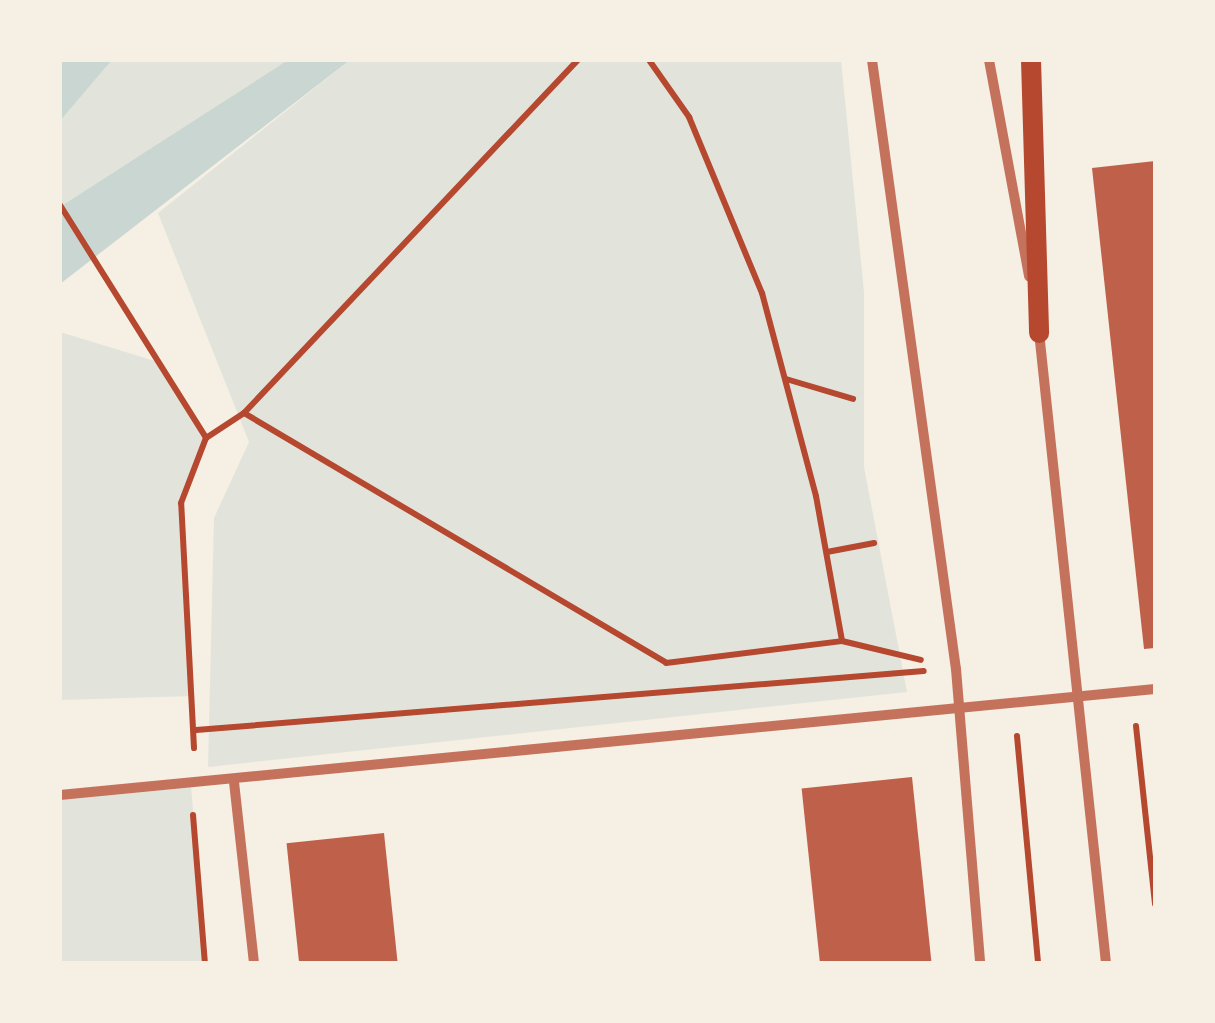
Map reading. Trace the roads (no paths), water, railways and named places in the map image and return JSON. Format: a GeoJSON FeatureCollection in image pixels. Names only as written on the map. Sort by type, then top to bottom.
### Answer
{"type":"FeatureCollection","features":[{"type":"Feature","properties":{"kind":"main road"},"geometry":{"type":"LineString","coordinates":[[1031,60],[1040,333]]}},
{"type":"Feature","properties":{"kind":"street"},"geometry":{"type":"LineString","coordinates":[[872,60],[956,669],[980,963]]}},
{"type":"Feature","properties":{"kind":"street"},"geometry":{"type":"LineString","coordinates":[[989,60],[1040,333],[1106,963]]}},
{"type":"Feature","properties":{"kind":"street"},"geometry":{"type":"LineString","coordinates":[[60,795],[234,782],[960,705],[1155,689]]}},
{"type":"Feature","properties":{"kind":"street"},"geometry":{"type":"LineString","coordinates":[[234,782],[254,963]]}}]}
